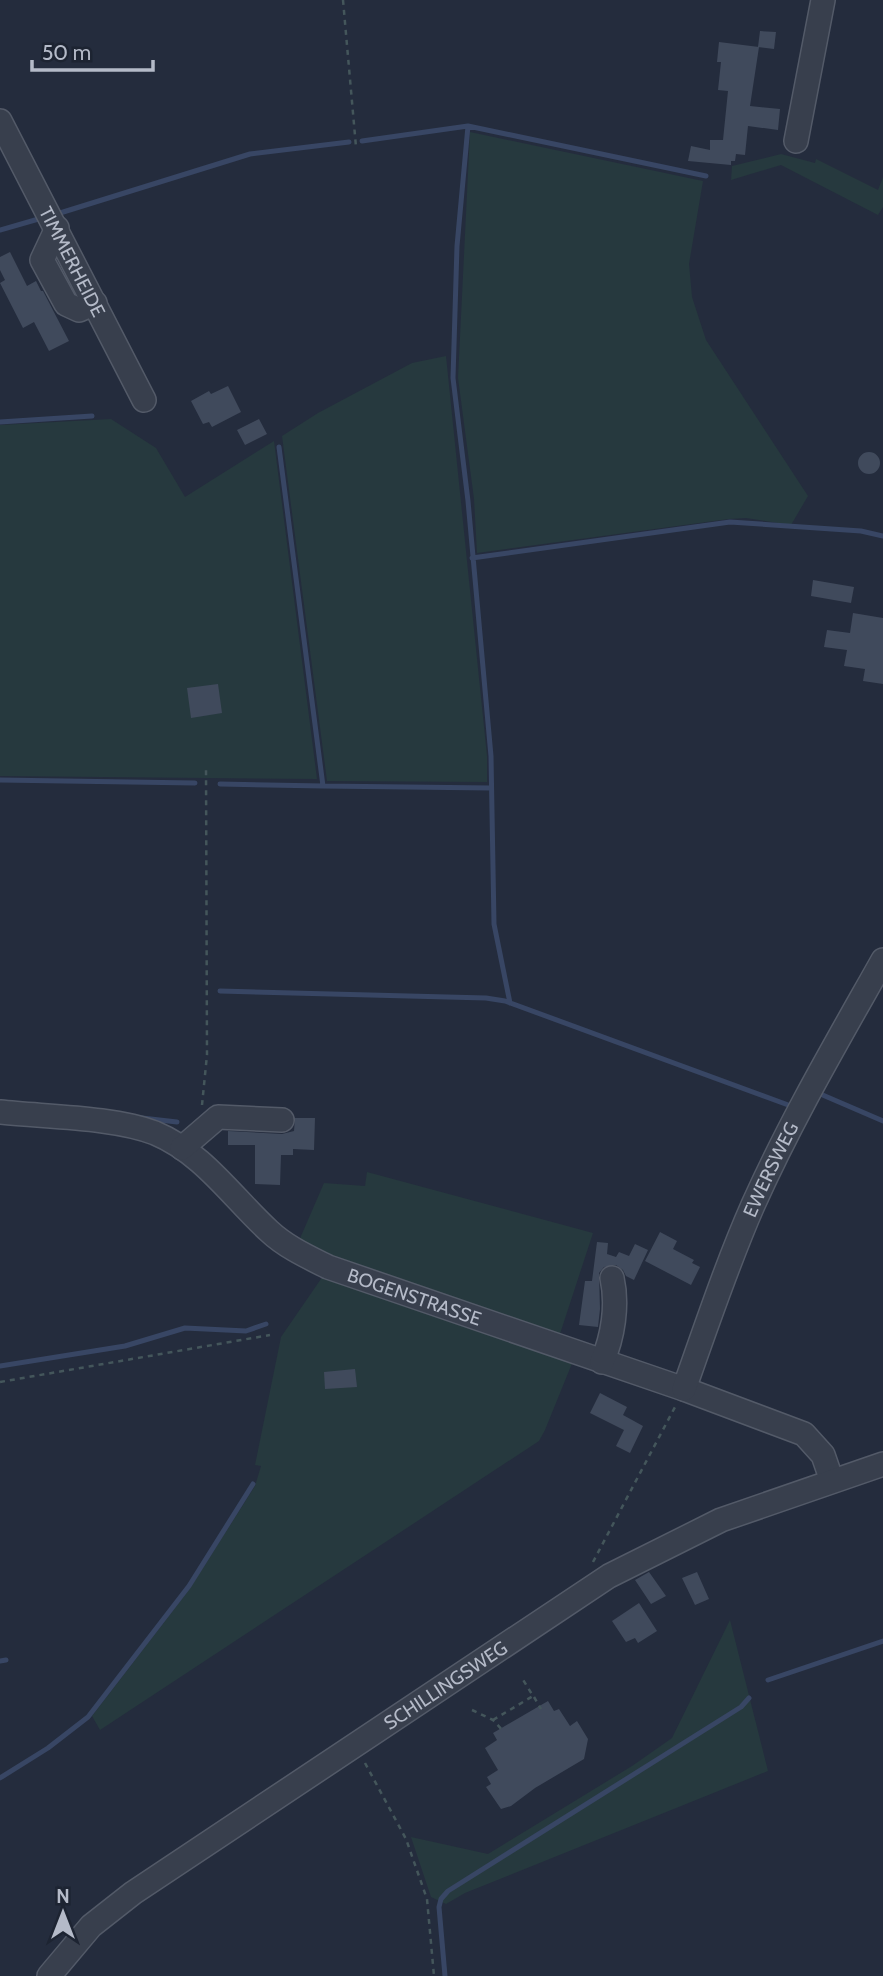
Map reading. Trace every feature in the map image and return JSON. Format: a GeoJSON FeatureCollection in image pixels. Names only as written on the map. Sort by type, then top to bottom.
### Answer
{"type":"FeatureCollection","features":[{"type":"Feature","properties":{"kind":"street"},"geometry":{"type":"LineString","coordinates":[[796,141],[823,0]]}},
{"type":"Feature","properties":{"kind":"street","name":"TIMMERHEIDE"},"geometry":{"type":"LineString","coordinates":[[0,121],[144,400]]}},
{"type":"Feature","properties":{"kind":"street","name":"EWERSWEG"},"geometry":{"type":"LineString","coordinates":[[684,1389],[737,1242],[755,1201],[811,1090],[883,960]]}},
{"type":"Feature","properties":{"kind":"street","name":"BOGENSTRASSE"},"geometry":{"type":"LineString","coordinates":[[0,1112],[115,1123],[190,1142],[201,1162],[271,1233],[318,1262],[684,1389],[804,1434],[823,1455],[832,1481]]}},
{"type":"Feature","properties":{"kind":"street"},"geometry":{"type":"LineString","coordinates":[[190,1142],[218,1117],[282,1120]]}},
{"type":"Feature","properties":{"kind":"street"},"geometry":{"type":"LineString","coordinates":[[602,1362],[610,1345],[616,1294],[612,1279]]}},
{"type":"Feature","properties":{"kind":"street","name":"SCHILLINGSWEG"},"geometry":{"type":"LineString","coordinates":[[49,1976],[91,1926],[133,1893],[609,1576],[721,1520],[883,1464]]}},
{"type":"Feature","properties":{"kind":"path"},"geometry":{"type":"LineString","coordinates":[[343,0],[356,147]]}},
{"type":"Feature","properties":{"kind":"path"},"geometry":{"type":"LineString","coordinates":[[190,1142],[207,1055],[206,766]]}},
{"type":"Feature","properties":{"kind":"path"},"geometry":{"type":"LineString","coordinates":[[0,1382],[270,1335]]}},
{"type":"Feature","properties":{"kind":"path"},"geometry":{"type":"LineString","coordinates":[[584,1592],[582,1582],[684,1389]]}},
{"type":"Feature","properties":{"kind":"path"},"geometry":{"type":"LineString","coordinates":[[522,1678],[541,1709]]}},
{"type":"Feature","properties":{"kind":"path"},"geometry":{"type":"LineString","coordinates":[[493,1720],[533,1696]]}},
{"type":"Feature","properties":{"kind":"path"},"geometry":{"type":"LineString","coordinates":[[472,1710],[493,1720],[503,1732]]}},
{"type":"Feature","properties":{"kind":"path"},"geometry":{"type":"LineString","coordinates":[[355,1745],[407,1839],[427,1899],[434,1976]]}},
{"type":"Feature","properties":{"kind":"green space"},"geometry":{"type":"Polygon","coordinates":[[[470,132],[703,181],[689,264],[692,297],[706,340],[808,496],[791,525],[746,518],[729,519],[477,553],[474,499],[458,378],[470,132]]]}},
{"type":"Feature","properties":{"kind":"green space"},"geometry":{"type":"Polygon","coordinates":[[[781,154],[815,163],[816,159],[878,190],[883,177],[883,207],[878,215],[781,165],[731,180],[732,166],[781,154]]]}},
{"type":"Feature","properties":{"kind":"green space"},"geometry":{"type":"Polygon","coordinates":[[[446,356],[487,756],[487,782],[327,781],[282,436],[318,413],[412,363],[446,356]]]}},
{"type":"Feature","properties":{"kind":"green space"},"geometry":{"type":"Polygon","coordinates":[[[111,419],[156,448],[185,497],[274,441],[317,779],[0,776],[0,425],[111,419]]]}},
{"type":"Feature","properties":{"kind":"green space"},"geometry":{"type":"Polygon","coordinates":[[[367,1172],[593,1233],[559,1337],[330,1258],[298,1243],[324,1183],[365,1186],[367,1172]]]}},
{"type":"Feature","properties":{"kind":"green space"},"geometry":{"type":"Polygon","coordinates":[[[323,1276],[573,1361],[545,1430],[539,1441],[100,1730],[92,1716],[188,1591],[255,1486],[261,1466],[255,1465],[281,1337],[323,1276]]]}},
{"type":"Feature","properties":{"kind":"green space"},"geometry":{"type":"Polygon","coordinates":[[[730,1620],[768,1771],[465,1893],[446,1904],[431,1897],[411,1837],[488,1854],[632,1766],[672,1738],[730,1620]]]}},
{"type":"Feature","properties":{"kind":"building"},"geometry":{"type":"Polygon","coordinates":[[[760,31],[776,32],[774,49],[758,47],[760,31]]]}},
{"type":"Feature","properties":{"kind":"building"},"geometry":{"type":"Polygon","coordinates":[[[719,42],[759,47],[750,106],[780,109],[778,130],[748,126],[745,155],[736,154],[731,165],[688,161],[691,146],[710,150],[710,140],[723,140],[728,91],[718,90],[721,62],[717,62],[719,42]]]}},
{"type":"Feature","properties":{"kind":"building"},"geometry":{"type":"Polygon","coordinates":[[[10,252],[27,286],[36,281],[43,291],[69,341],[49,351],[34,322],[23,328],[0,283],[5,280],[0,270],[0,257],[10,252]]]}},
{"type":"Feature","properties":{"kind":"building"},"geometry":{"type":"Polygon","coordinates":[[[228,386],[241,412],[212,427],[209,422],[203,424],[191,401],[209,391],[211,394],[228,386]]]}},
{"type":"Feature","properties":{"kind":"building"},"geometry":{"type":"Polygon","coordinates":[[[259,419],[267,434],[245,445],[237,430],[259,419]]]}},
{"type":"Feature","properties":{"kind":"building"},"geometry":{"type":"Polygon","coordinates":[[[865,452],[873,452],[880,459],[880,467],[873,474],[865,474],[858,467],[858,459],[865,452]]]}},
{"type":"Feature","properties":{"kind":"building"},"geometry":{"type":"Polygon","coordinates":[[[813,580],[854,587],[851,603],[811,596],[813,580]]]}},
{"type":"Feature","properties":{"kind":"building"},"geometry":{"type":"Polygon","coordinates":[[[853,613],[883,618],[883,684],[863,681],[865,669],[844,666],[847,650],[824,647],[827,630],[850,633],[853,613]]]}},
{"type":"Feature","properties":{"kind":"building"},"geometry":{"type":"Polygon","coordinates":[[[218,684],[222,713],[191,718],[187,688],[218,684]]]}},
{"type":"Feature","properties":{"kind":"building"},"geometry":{"type":"Polygon","coordinates":[[[295,1118],[315,1118],[314,1150],[293,1149],[293,1155],[281,1155],[280,1185],[255,1184],[255,1145],[228,1145],[228,1131],[282,1134],[294,1131],[295,1118]]]}},
{"type":"Feature","properties":{"kind":"building"},"geometry":{"type":"Polygon","coordinates":[[[660,1232],[677,1241],[673,1249],[694,1260],[692,1263],[700,1267],[691,1285],[645,1261],[660,1232]]]}},
{"type":"Feature","properties":{"kind":"building"},"geometry":{"type":"Polygon","coordinates":[[[597,1242],[608,1243],[607,1254],[616,1257],[619,1252],[629,1256],[635,1244],[648,1250],[634,1280],[616,1265],[604,1267],[599,1273],[598,1327],[579,1325],[585,1281],[592,1281],[597,1242]]]}},
{"type":"Feature","properties":{"kind":"building"},"geometry":{"type":"Polygon","coordinates":[[[355,1369],[357,1387],[325,1389],[324,1372],[355,1369]]]}},
{"type":"Feature","properties":{"kind":"building"},"geometry":{"type":"Polygon","coordinates":[[[600,1393],[627,1407],[623,1415],[643,1426],[630,1453],[616,1446],[624,1430],[590,1413],[600,1393]]]}},
{"type":"Feature","properties":{"kind":"building"},"geometry":{"type":"Polygon","coordinates":[[[649,1572],[666,1596],[651,1604],[635,1580],[649,1572]]]}},
{"type":"Feature","properties":{"kind":"building"},"geometry":{"type":"Polygon","coordinates":[[[697,1572],[709,1599],[695,1605],[682,1578],[697,1572]]]}},
{"type":"Feature","properties":{"kind":"building"},"geometry":{"type":"Polygon","coordinates":[[[639,1603],[657,1631],[638,1643],[635,1638],[626,1642],[612,1621],[639,1603]]]}},
{"type":"Feature","properties":{"kind":"building"},"geometry":{"type":"Polygon","coordinates":[[[548,1701],[554,1711],[559,1709],[570,1726],[577,1721],[588,1739],[584,1759],[535,1788],[511,1806],[501,1809],[486,1787],[491,1784],[487,1777],[498,1770],[485,1748],[497,1740],[493,1733],[548,1701]]]}},
{"type":"Feature","properties":{"kind":"waterway"},"geometry":{"type":"LineString","coordinates":[[468,126],[457,246],[453,378],[468,501],[491,756],[494,924],[510,1003]]}},
{"type":"Feature","properties":{"kind":"waterway"},"geometry":{"type":"LineString","coordinates":[[362,141],[468,126],[706,176]]}},
{"type":"Feature","properties":{"kind":"waterway"},"geometry":{"type":"LineString","coordinates":[[60,213],[250,154],[349,142]]}},
{"type":"Feature","properties":{"kind":"waterway"},"geometry":{"type":"LineString","coordinates":[[0,230],[42,218]]}},
{"type":"Feature","properties":{"kind":"waterway"},"geometry":{"type":"LineString","coordinates":[[0,422],[92,416]]}},
{"type":"Feature","properties":{"kind":"waterway"},"geometry":{"type":"LineString","coordinates":[[279,447],[323,786],[491,788]]}},
{"type":"Feature","properties":{"kind":"waterway"},"geometry":{"type":"LineString","coordinates":[[472,558],[730,522],[861,531],[883,536]]}},
{"type":"Feature","properties":{"kind":"waterway"},"geometry":{"type":"LineString","coordinates":[[0,780],[195,783]]}},
{"type":"Feature","properties":{"kind":"waterway"},"geometry":{"type":"LineString","coordinates":[[220,784],[323,786]]}},
{"type":"Feature","properties":{"kind":"waterway"},"geometry":{"type":"LineString","coordinates":[[220,991],[486,998],[505,1001],[791,1106]]}},
{"type":"Feature","properties":{"kind":"waterway"},"geometry":{"type":"LineString","coordinates":[[818,1093],[883,1121]]}},
{"type":"Feature","properties":{"kind":"waterway"},"geometry":{"type":"LineString","coordinates":[[142,1118],[177,1122]]}},
{"type":"Feature","properties":{"kind":"waterway"},"geometry":{"type":"LineString","coordinates":[[0,1366],[125,1346],[185,1328],[246,1331],[266,1324]]}},
{"type":"Feature","properties":{"kind":"waterway"},"geometry":{"type":"LineString","coordinates":[[0,1778],[48,1748],[88,1717],[189,1586],[253,1484]]}},
{"type":"Feature","properties":{"kind":"waterway"},"geometry":{"type":"LineString","coordinates":[[768,1680],[883,1641]]}},
{"type":"Feature","properties":{"kind":"waterway"},"geometry":{"type":"LineString","coordinates":[[0,1661],[6,1660]]}},
{"type":"Feature","properties":{"kind":"waterway"},"geometry":{"type":"LineString","coordinates":[[445,1976],[439,1907],[441,1899],[448,1891],[741,1707],[749,1698]]}}]}
